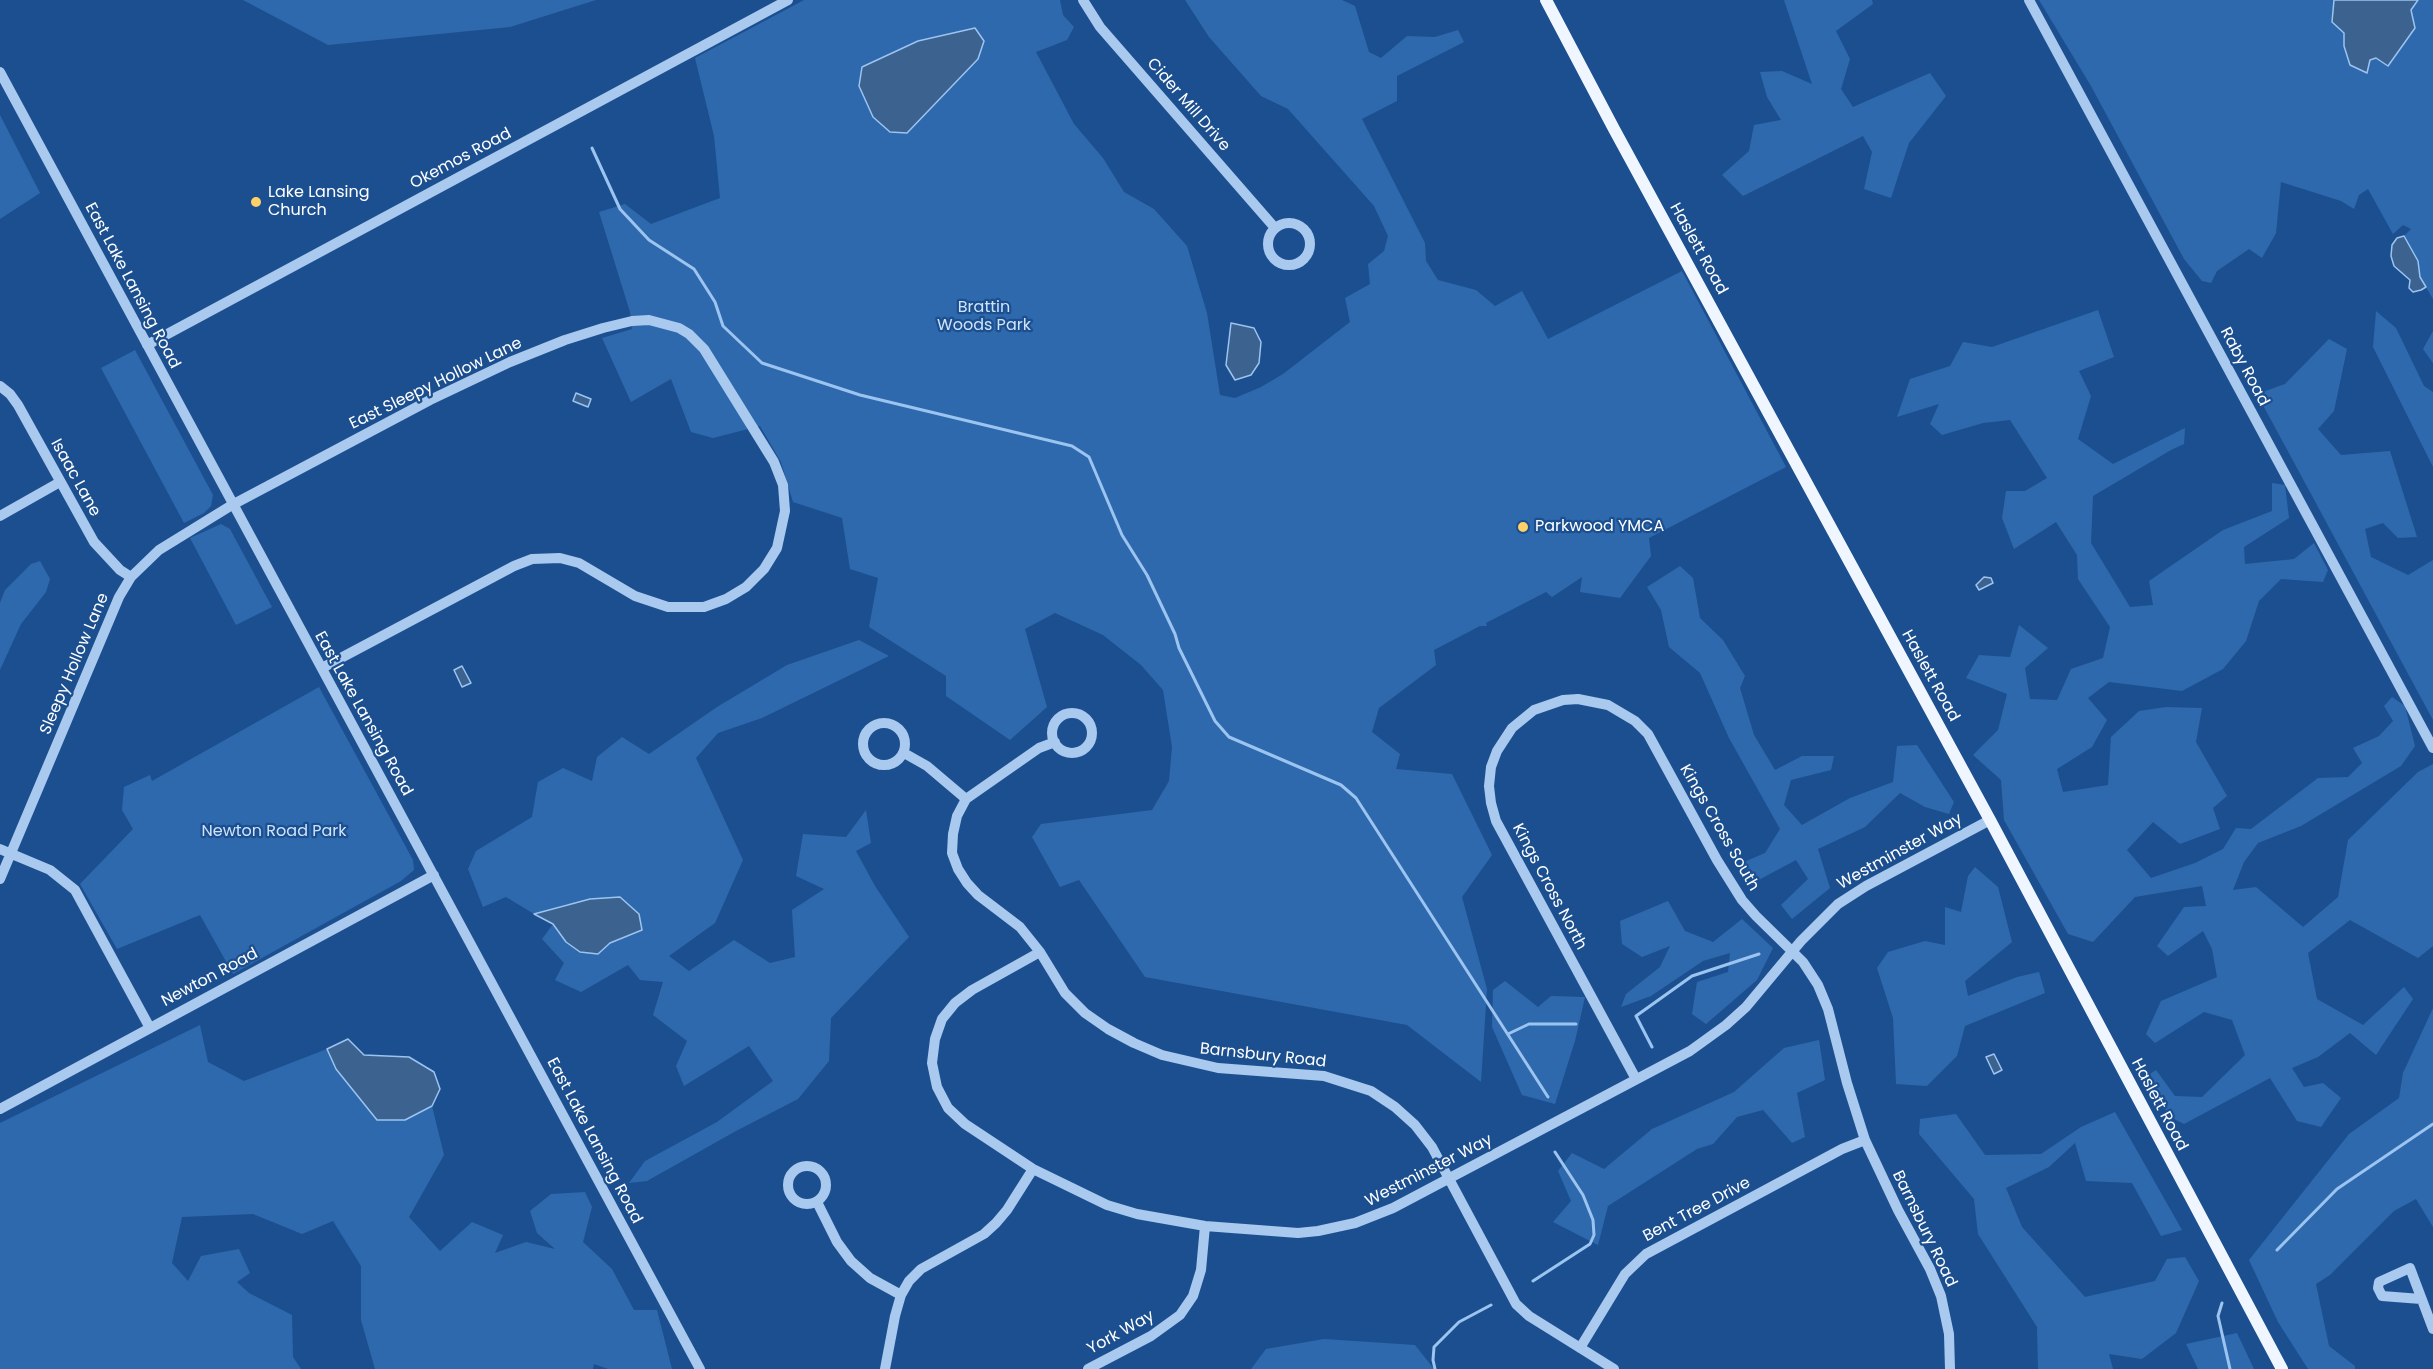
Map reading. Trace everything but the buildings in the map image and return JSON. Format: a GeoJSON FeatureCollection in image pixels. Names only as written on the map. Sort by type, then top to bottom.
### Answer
{"type":"FeatureCollection","features":[{"type":"Feature","properties":{"kind":"main road","name":"Haslett Road"},"geometry":{"type":"LineString","coordinates":[[1546,0],[1619,139],[1990,820],[2282,1369]]}},
{"type":"Feature","properties":{"kind":"street","name":"Okemos Road"},"geometry":{"type":"LineString","coordinates":[[147,345],[789,0]]}},
{"type":"Feature","properties":{"kind":"street","name":"Cider Mill Drive"},"geometry":{"type":"LineString","coordinates":[[1083,0],[1093,19],[1275,228]]}},
{"type":"Feature","properties":{"kind":"street","name":"Raby Road"},"geometry":{"type":"LineString","coordinates":[[2029,0],[2433,748]]}},
{"type":"Feature","properties":{"kind":"street","name":"East Lake Lansing Road"},"geometry":{"type":"LineString","coordinates":[[0,72],[700,1369]]}},
{"type":"Feature","properties":{"kind":"street"},"geometry":{"type":"LineString","coordinates":[[1288,223],[1301,227],[1306,232],[1310,245],[1305,258],[1293,266],[1279,264],[1273,260],[1269,254],[1267,240],[1275,228],[1288,223]]}},
{"type":"Feature","properties":{"kind":"street","name":"East Sleepy Hollow Lane"},"geometry":{"type":"LineString","coordinates":[[232,505],[430,400],[537,350],[632,321],[663,322],[689,334],[704,349],[757,432],[779,473],[785,498],[783,530],[771,559],[756,579],[736,594],[715,604],[680,609],[646,601],[579,563],[560,558],[532,560],[514,566],[322,668]]}},
{"type":"Feature","properties":{"kind":"street","name":"Isaac Lane"},"geometry":{"type":"LineString","coordinates":[[0,386],[18,405],[94,542],[120,570],[131,577]]}},
{"type":"Feature","properties":{"kind":"street"},"geometry":{"type":"LineString","coordinates":[[0,516],[60,482]]}},
{"type":"Feature","properties":{"kind":"street","name":"Sleepy Hollow Lane"},"geometry":{"type":"LineString","coordinates":[[0,879],[110,618],[131,577],[159,549],[232,505]]}},
{"type":"Feature","properties":{"kind":"street","name":"Kings Cross South"},"geometry":{"type":"LineString","coordinates":[[1534,710],[1563,700],[1578,699],[1608,705],[1635,721],[1648,734],[1717,860],[1742,900],[1755,916],[1793,952],[1818,985],[1828,1009],[1847,1083],[1865,1140]]}},
{"type":"Feature","properties":{"kind":"street","name":"Kings Cross North"},"geometry":{"type":"LineString","coordinates":[[1534,710],[1512,728],[1497,751],[1491,767],[1489,786],[1491,803],[1496,821],[1636,1079]]}},
{"type":"Feature","properties":{"kind":"street"},"geometry":{"type":"LineString","coordinates":[[880,723],[893,725],[903,734],[904,753],[894,764],[879,765],[867,757],[862,743],[864,736],[874,725],[880,723]]}},
{"type":"Feature","properties":{"kind":"street"},"geometry":{"type":"LineString","coordinates":[[904,753],[927,766],[966,799],[1039,748],[1055,742]]}},
{"type":"Feature","properties":{"kind":"street","name":"Barnsbury Road"},"geometry":{"type":"LineString","coordinates":[[966,799],[957,816],[953,834],[952,853],[958,869],[978,895],[1020,927],[1040,952],[1065,993],[1085,1013],[1108,1029],[1162,1055],[1218,1068],[1324,1076],[1371,1091],[1395,1107],[1415,1125],[1432,1147],[1516,1304],[1529,1316],[1614,1369]]}},
{"type":"Feature","properties":{"kind":"street","name":"Westminster Way"},"geometry":{"type":"LineString","coordinates":[[1040,952],[972,990],[955,1003],[942,1019],[935,1039],[932,1063],[937,1088],[948,1108],[965,1124],[1033,1169],[1107,1205],[1137,1214],[1206,1226],[1298,1233],[1335,1229],[1393,1208],[1690,1051],[1746,1007],[1822,919],[1838,904],[1866,886],[1990,820]]}},
{"type":"Feature","properties":{"kind":"street"},"geometry":{"type":"LineString","coordinates":[[0,849],[50,870],[75,890],[150,1028]]}},
{"type":"Feature","properties":{"kind":"street","name":"Newton Road"},"geometry":{"type":"LineString","coordinates":[[0,1108],[434,875]]}},
{"type":"Feature","properties":{"kind":"street","name":"Barnsbury Road"},"geometry":{"type":"LineString","coordinates":[[1865,1140],[1936,1283],[1947,1322],[1950,1369]]}},
{"type":"Feature","properties":{"kind":"street","name":"Bent Tree Drive"},"geometry":{"type":"LineString","coordinates":[[1580,1348],[1625,1274],[1637,1261],[1842,1149],[1865,1140]]}},
{"type":"Feature","properties":{"kind":"street"},"geometry":{"type":"LineString","coordinates":[[885,1369],[901,1295],[909,1281],[921,1269],[984,1234],[1007,1210],[1033,1169]]}},
{"type":"Feature","properties":{"kind":"street"},"geometry":{"type":"LineString","coordinates":[[817,1202],[837,1242],[851,1261],[870,1278],[901,1295]]}},
{"type":"Feature","properties":{"kind":"street","name":"York Way"},"geometry":{"type":"LineString","coordinates":[[1088,1369],[1159,1331],[1180,1315],[1192,1296],[1201,1270],[1206,1226]]}},
{"type":"Feature","properties":{"kind":"street"},"geometry":{"type":"LineString","coordinates":[[2421,1299],[2433,1329]]}},
{"type":"Feature","properties":{"kind":"green space"},"geometry":{"type":"Polygon","coordinates":[[[243,0],[596,0],[510,27],[328,45],[243,0]]]}},
{"type":"Feature","properties":{"kind":"green space","name":"Brattin Woods Park"},"geometry":{"type":"Polygon","coordinates":[[[804,0],[1060,0],[1063,15],[1074,27],[1067,40],[1036,52],[1074,124],[1103,158],[1124,192],[1154,209],[1187,246],[1207,313],[1220,395],[1235,398],[1261,387],[1283,374],[1350,322],[1345,298],[1370,284],[1368,264],[1384,251],[1388,236],[1374,206],[1288,109],[1261,96],[1209,37],[1185,0],[1342,0],[1355,6],[1369,52],[1381,58],[1407,36],[1435,37],[1458,30],[1464,42],[1397,76],[1397,101],[1362,119],[1425,243],[1426,261],[1438,280],[1476,290],[1495,306],[1522,291],[1548,339],[1682,271],[1786,467],[1649,538],[1651,556],[1620,598],[1580,592],[1582,577],[1552,597],[1546,592],[1486,623],[1487,626],[1480,626],[1434,650],[1436,665],[1379,708],[1372,732],[1400,754],[1396,769],[1452,774],[1492,855],[1462,897],[1487,989],[1481,1082],[1407,1025],[1145,977],[1079,880],[1060,887],[1032,837],[1041,824],[1152,810],[1169,781],[1172,747],[1163,690],[1141,665],[1103,635],[1055,613],[1025,629],[1047,707],[1010,740],[946,696],[946,676],[869,627],[878,578],[850,569],[842,518],[793,502],[781,462],[760,426],[713,438],[691,432],[671,379],[631,402],[602,338],[632,329],[630,312],[599,212],[625,204],[651,224],[720,198],[714,136],[695,58],[804,0]]]}},
{"type":"Feature","properties":{"kind":"green space"},"geometry":{"type":"Polygon","coordinates":[[[1784,0],[1872,0],[1873,4],[1836,31],[1850,59],[1841,89],[1853,107],[1930,73],[1946,96],[1909,143],[1891,198],[1864,189],[1872,152],[1863,136],[1743,196],[1722,175],[1749,151],[1754,125],[1781,120],[1767,97],[1760,72],[1782,71],[1812,84],[1784,0]]]}},
{"type":"Feature","properties":{"kind":"green space"},"geometry":{"type":"Polygon","coordinates":[[[2039,0],[2334,0],[2332,22],[2344,33],[2344,46],[2367,72],[2370,60],[2376,58],[2419,0],[2433,0],[2433,299],[2420,277],[2418,261],[2404,236],[2411,229],[2403,225],[2393,234],[2368,189],[2359,195],[2354,209],[2341,201],[2281,182],[2276,233],[2262,258],[2249,249],[2217,271],[2211,283],[2202,281],[2184,259],[2091,86],[2039,0]]]}},
{"type":"Feature","properties":{"kind":"green space"},"geometry":{"type":"Polygon","coordinates":[[[0,115],[40,193],[0,219],[0,115]]]}},
{"type":"Feature","properties":{"kind":"green space"},"geometry":{"type":"Polygon","coordinates":[[[2098,310],[2114,357],[2079,371],[2091,396],[2078,439],[2113,464],[2185,428],[2184,444],[2093,496],[2091,543],[2130,607],[2153,605],[2149,581],[2223,530],[2272,511],[2272,483],[2285,485],[2289,518],[2244,547],[2245,564],[2294,559],[2314,543],[2328,570],[2323,582],[2281,579],[2259,601],[2246,641],[2223,669],[2182,691],[2109,682],[2088,698],[2107,720],[2092,747],[2057,769],[2063,792],[2108,785],[2111,737],[2139,711],[2166,707],[2202,708],[2196,742],[2227,796],[2213,808],[2220,829],[2180,844],[2153,822],[2127,850],[2151,878],[2195,863],[2223,849],[2236,828],[2251,829],[2318,778],[2348,777],[2362,763],[2353,748],[2379,736],[2393,721],[2384,706],[2392,697],[2405,706],[2415,746],[2401,766],[2301,826],[2258,843],[2244,862],[2233,890],[2256,887],[2303,927],[2338,897],[2348,840],[2418,772],[2433,764],[2433,946],[2418,958],[2350,920],[2308,953],[2317,999],[2363,1025],[2404,987],[2413,999],[2376,1055],[2350,1033],[2318,1057],[2292,1068],[2304,1087],[2323,1083],[2341,1098],[2321,1127],[2297,1121],[2270,1078],[2184,1124],[2176,1120],[2152,1097],[2144,1078],[2156,1070],[2175,1096],[2202,1097],[2245,1055],[2232,1020],[2204,1012],[2155,1043],[2146,1034],[2161,1001],[2217,977],[2212,949],[2203,931],[2168,956],[2157,946],[2184,907],[2206,906],[2202,886],[2135,897],[2093,942],[2068,934],[2004,820],[2001,780],[1973,755],[1998,730],[2007,694],[1966,678],[1979,655],[2010,657],[2019,625],[2048,648],[2025,668],[2030,699],[2057,700],[2071,669],[2103,658],[2110,627],[2078,579],[2077,555],[2056,522],[2014,549],[2002,518],[2006,491],[2025,491],[2047,478],[2010,420],[1983,423],[1942,435],[1930,424],[1939,404],[1897,417],[1910,379],[1950,366],[1963,342],[1992,347],[2098,310]]]}},
{"type":"Feature","properties":{"kind":"green space"},"geometry":{"type":"Polygon","coordinates":[[[2376,311],[2396,328],[2424,386],[2433,392],[2433,467],[2373,347],[2376,311]]]}},
{"type":"Feature","properties":{"kind":"green space"},"geometry":{"type":"Polygon","coordinates":[[[2433,331],[2433,363],[2423,349],[2433,331]]]}},
{"type":"Feature","properties":{"kind":"green space"},"geometry":{"type":"Polygon","coordinates":[[[2329,339],[2347,349],[2334,411],[2318,429],[2341,455],[2390,451],[2417,537],[2398,538],[2383,523],[2365,529],[2371,557],[2408,575],[2433,560],[2433,720],[2257,394],[2285,384],[2329,339]]]}},
{"type":"Feature","properties":{"kind":"green space"},"geometry":{"type":"Polygon","coordinates":[[[135,350],[213,495],[211,506],[204,513],[184,523],[101,368],[135,350]]]}},
{"type":"Feature","properties":{"kind":"green space"},"geometry":{"type":"Polygon","coordinates":[[[221,524],[230,529],[272,607],[236,625],[190,538],[221,524]]]}},
{"type":"Feature","properties":{"kind":"green space"},"geometry":{"type":"Polygon","coordinates":[[[40,561],[50,579],[46,592],[21,624],[0,670],[0,603],[5,590],[31,564],[40,561]]]}},
{"type":"Feature","properties":{"kind":"green space"},"geometry":{"type":"Polygon","coordinates":[[[1680,566],[1693,578],[1700,618],[1723,640],[1745,676],[1740,688],[1754,735],[1775,770],[1802,756],[1834,756],[1831,770],[1791,780],[1784,805],[1802,825],[1850,798],[1893,782],[1897,746],[1917,745],[1954,802],[1949,814],[1925,807],[1900,793],[1865,827],[1818,849],[1830,888],[1792,919],[1781,905],[1808,879],[1796,860],[1755,882],[1739,864],[1765,853],[1780,829],[1729,738],[1700,673],[1669,647],[1661,610],[1647,587],[1680,566]]]}},
{"type":"Feature","properties":{"kind":"green space"},"geometry":{"type":"Polygon","coordinates":[[[859,640],[889,656],[762,718],[718,733],[696,758],[743,860],[715,923],[669,956],[689,971],[734,940],[770,963],[795,957],[792,910],[824,889],[796,876],[803,834],[846,837],[866,810],[871,843],[856,851],[875,886],[909,937],[831,1018],[829,1061],[798,1099],[647,1181],[629,1183],[645,1161],[717,1122],[773,1081],[749,1046],[684,1086],[676,1066],[687,1041],[653,1015],[663,982],[640,980],[628,965],[581,992],[555,980],[564,963],[542,939],[553,924],[566,942],[580,951],[597,954],[610,943],[642,930],[568,904],[534,914],[506,897],[483,907],[468,869],[476,851],[532,817],[538,782],[563,768],[592,781],[597,757],[622,737],[649,754],[717,707],[787,665],[859,640]]]}},
{"type":"Feature","properties":{"kind":"green space","name":"Newton Road Park"},"geometry":{"type":"Polygon","coordinates":[[[319,687],[413,860],[414,870],[401,881],[233,974],[200,915],[117,949],[80,884],[133,829],[122,810],[124,787],[150,775],[152,781],[319,687]]]}},
{"type":"Feature","properties":{"kind":"green space"},"geometry":{"type":"Polygon","coordinates":[[[1975,867],[1998,887],[2012,942],[1965,981],[1968,996],[2017,977],[2039,972],[2045,993],[1965,1026],[1957,1056],[1927,1086],[1896,1084],[1893,1018],[1877,968],[1888,952],[1925,941],[1945,945],[1945,907],[1961,912],[1968,876],[1975,867]]]}},
{"type":"Feature","properties":{"kind":"green space"},"geometry":{"type":"Polygon","coordinates":[[[1668,901],[1685,931],[1713,942],[1742,919],[1773,948],[1757,980],[1706,1024],[1692,1014],[1697,982],[1728,972],[1730,953],[1703,961],[1651,996],[1621,1007],[1626,994],[1660,967],[1670,946],[1642,957],[1622,944],[1620,921],[1668,901]]]}},
{"type":"Feature","properties":{"kind":"green space"},"geometry":{"type":"Polygon","coordinates":[[[1505,981],[1538,1007],[1551,996],[1585,997],[1575,1041],[1555,1104],[1522,1095],[1492,1027],[1493,990],[1505,981]]]}},
{"type":"Feature","properties":{"kind":"green space"},"geometry":{"type":"Polygon","coordinates":[[[2433,1008],[2433,1227],[2416,1199],[2394,1211],[2330,1275],[2316,1284],[2329,1346],[2355,1366],[2355,1369],[2308,1369],[2278,1322],[2249,1260],[2349,1134],[2399,1098],[2403,1073],[2433,1008]]]}},
{"type":"Feature","properties":{"kind":"green space"},"geometry":{"type":"Polygon","coordinates":[[[200,1025],[208,1062],[244,1081],[327,1049],[336,1069],[377,1120],[405,1120],[432,1106],[444,1155],[409,1217],[440,1251],[472,1222],[503,1235],[495,1253],[526,1242],[555,1249],[537,1233],[530,1211],[551,1194],[585,1192],[592,1207],[583,1242],[612,1269],[634,1310],[657,1310],[672,1369],[608,1369],[594,1364],[593,1369],[375,1369],[361,1320],[361,1266],[333,1221],[302,1234],[253,1214],[182,1217],[172,1263],[188,1281],[201,1256],[239,1249],[250,1273],[237,1282],[249,1293],[292,1315],[293,1357],[301,1369],[0,1369],[0,1123],[200,1025]]]}},
{"type":"Feature","properties":{"kind":"green space"},"geometry":{"type":"Polygon","coordinates":[[[1819,1040],[1825,1080],[1797,1093],[1805,1137],[1792,1143],[1763,1110],[1737,1117],[1713,1144],[1697,1149],[1608,1206],[1598,1245],[1553,1222],[1571,1201],[1558,1171],[1572,1153],[1604,1169],[1652,1129],[1734,1092],[1784,1048],[1819,1040]]]}},
{"type":"Feature","properties":{"kind":"green space"},"geometry":{"type":"Polygon","coordinates":[[[2115,1112],[2182,1230],[2161,1236],[2132,1183],[2086,1181],[2075,1143],[2049,1167],[2006,1188],[2022,1227],[2085,1297],[2155,1281],[2167,1259],[2185,1257],[2199,1281],[2176,1333],[2142,1359],[2109,1354],[2113,1369],[2038,1369],[2037,1327],[1978,1234],[1974,1199],[1919,1134],[1920,1119],[1956,1114],[1985,1155],[2041,1154],[2081,1127],[2115,1112]]]}},
{"type":"Feature","properties":{"kind":"green space"},"geometry":{"type":"Polygon","coordinates":[[[2237,1333],[2254,1369],[2198,1369],[2186,1344],[2237,1333]]]}},
{"type":"Feature","properties":{"kind":"green space"},"geometry":{"type":"Polygon","coordinates":[[[1324,1339],[1415,1345],[1434,1369],[1251,1369],[1266,1349],[1324,1339]]]}},
{"type":"Feature","properties":{"kind":"shaded area"},"geometry":{"type":"Polygon","coordinates":[[[2334,0],[2418,0],[2411,10],[2415,28],[2388,66],[2376,58],[2370,60],[2367,73],[2350,65],[2344,46],[2344,33],[2332,22],[2334,0]]]}},
{"type":"Feature","properties":{"kind":"shaded area"},"geometry":{"type":"Polygon","coordinates":[[[975,28],[984,41],[978,59],[907,133],[890,132],[873,117],[859,86],[862,67],[918,41],[975,28]]]}},
{"type":"Feature","properties":{"kind":"shaded area"},"geometry":{"type":"Polygon","coordinates":[[[2404,236],[2418,261],[2420,277],[2426,287],[2413,292],[2409,288],[2410,280],[2394,266],[2391,256],[2392,245],[2397,238],[2404,236]]]}},
{"type":"Feature","properties":{"kind":"shaded area"},"geometry":{"type":"Polygon","coordinates":[[[1231,323],[1254,328],[1261,342],[1259,363],[1251,375],[1235,380],[1226,365],[1231,323]]]}},
{"type":"Feature","properties":{"kind":"shaded area"},"geometry":{"type":"Polygon","coordinates":[[[576,393],[591,399],[588,407],[573,401],[576,393]]]}},
{"type":"Feature","properties":{"kind":"shaded area"},"geometry":{"type":"Polygon","coordinates":[[[1984,577],[1991,578],[1993,583],[1979,590],[1976,585],[1984,577]]]}},
{"type":"Feature","properties":{"kind":"shaded area"},"geometry":{"type":"Polygon","coordinates":[[[462,666],[471,683],[462,687],[454,670],[462,666]]]}},
{"type":"Feature","properties":{"kind":"shaded area"},"geometry":{"type":"Polygon","coordinates":[[[620,897],[639,914],[642,930],[610,943],[598,954],[580,952],[566,942],[553,924],[534,914],[590,899],[620,897]]]}},
{"type":"Feature","properties":{"kind":"shaded area"},"geometry":{"type":"Polygon","coordinates":[[[348,1039],[364,1055],[409,1057],[434,1072],[440,1089],[432,1106],[405,1120],[377,1120],[336,1069],[327,1049],[348,1039]]]}},
{"type":"Feature","properties":{"kind":"shaded area"},"geometry":{"type":"Polygon","coordinates":[[[1994,1054],[2002,1070],[1994,1074],[1986,1057],[1994,1054]]]}},
{"type":"Feature","properties":{"kind":"waterway"},"geometry":{"type":"LineString","coordinates":[[592,148],[620,209],[649,240],[694,269],[715,302],[723,326],[762,363],[860,395],[1072,446],[1089,457],[1122,535],[1147,575],[1175,634],[1179,648],[1215,721],[1229,737],[1341,785],[1356,798],[1548,1097]]}},
{"type":"Feature","properties":{"kind":"waterway"},"geometry":{"type":"LineString","coordinates":[[1652,1047],[1636,1016],[1692,976],[1759,954]]}},
{"type":"Feature","properties":{"kind":"waterway"},"geometry":{"type":"LineString","coordinates":[[1508,1034],[1529,1024],[1576,1024]]}},
{"type":"Feature","properties":{"kind":"waterway"},"geometry":{"type":"LineString","coordinates":[[2277,1250],[2337,1189],[2433,1124]]}},
{"type":"Feature","properties":{"kind":"waterway"},"geometry":{"type":"LineString","coordinates":[[1533,1281],[1590,1244],[1594,1235],[1593,1220],[1583,1195],[1555,1152]]}},
{"type":"Feature","properties":{"kind":"waterway"},"geometry":{"type":"LineString","coordinates":[[2222,1303],[2218,1316],[2230,1369]]}},
{"type":"Feature","properties":{"kind":"waterway"},"geometry":{"type":"LineString","coordinates":[[1435,1369],[1434,1347],[1459,1322],[1491,1305]]}},
{"type":"Feature","properties":{"kind":"place","name":"Lake Lansing Church"},"geometry":{"type":"Point","coordinates":[256,202]}},
{"type":"Feature","properties":{"kind":"place","name":"Parkwood YMCA"},"geometry":{"type":"Point","coordinates":[1523,527]}}]}
